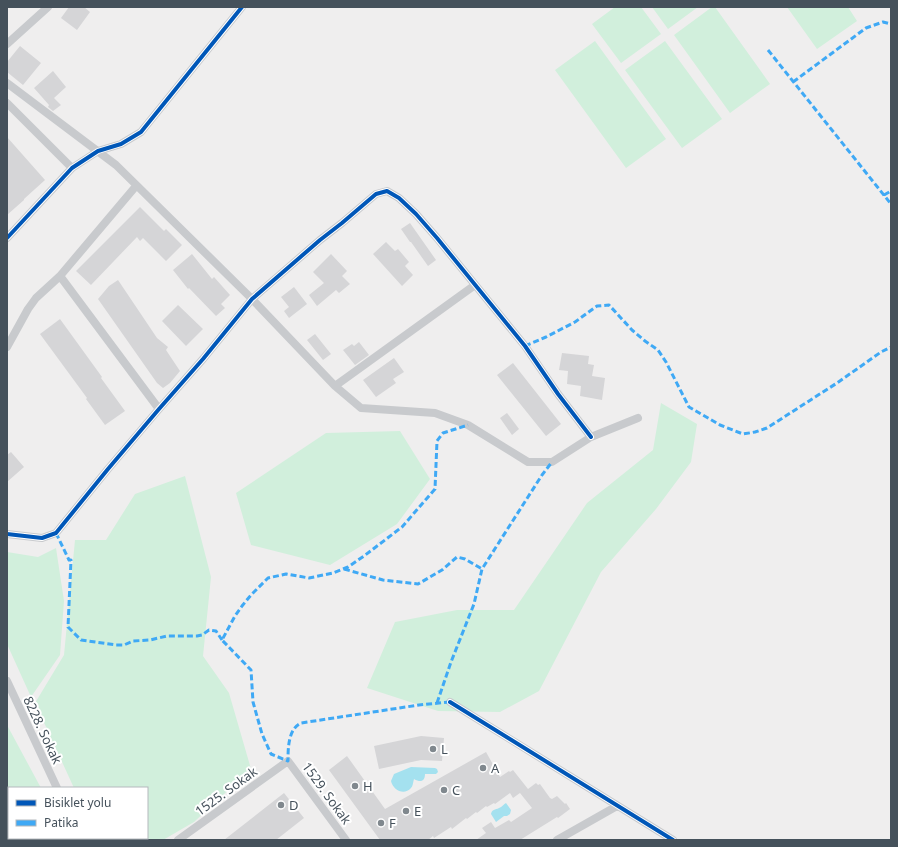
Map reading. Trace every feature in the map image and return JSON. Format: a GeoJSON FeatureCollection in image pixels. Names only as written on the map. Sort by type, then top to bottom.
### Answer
{"type":"FeatureCollection","features":[{"type":"Feature","properties":{"kind":"street"},"geometry":{"type":"LineString","coordinates":[[7,44],[48,7]]}},
{"type":"Feature","properties":{"kind":"street"},"geometry":{"type":"LineString","coordinates":[[7,238],[72,168],[98,151],[121,144],[141,132],[242,7]]}},
{"type":"Feature","properties":{"kind":"street"},"geometry":{"type":"LineString","coordinates":[[7,83],[116,165],[252,299],[335,386],[361,408],[435,413],[468,425],[528,462],[552,462],[591,437],[638,418]]}},
{"type":"Feature","properties":{"kind":"street"},"geometry":{"type":"LineString","coordinates":[[7,103],[72,168]]}},
{"type":"Feature","properties":{"kind":"street"},"geometry":{"type":"LineString","coordinates":[[7,347],[28,309],[36,298],[60,276],[136,186]]}},
{"type":"Feature","properties":{"kind":"street"},"geometry":{"type":"LineString","coordinates":[[7,534],[42,538],[56,533],[252,299],[376,194],[386,191],[399,198],[416,214],[525,346],[558,394],[591,437]]}},
{"type":"Feature","properties":{"kind":"street"},"geometry":{"type":"LineString","coordinates":[[60,276],[159,409]]}},
{"type":"Feature","properties":{"kind":"street"},"geometry":{"type":"LineString","coordinates":[[335,386],[474,285]]}},
{"type":"Feature","properties":{"kind":"street","name":"8228. Sokak"},"geometry":{"type":"LineString","coordinates":[[7,681],[57,787]]}},
{"type":"Feature","properties":{"kind":"street"},"geometry":{"type":"LineString","coordinates":[[450,702],[673,840]]}},
{"type":"Feature","properties":{"kind":"street","name":"1525. Sokak"},"geometry":{"type":"LineString","coordinates":[[178,840],[288,761]]}},
{"type":"Feature","properties":{"kind":"street","name":"1529. Sokak"},"geometry":{"type":"LineString","coordinates":[[288,761],[346,840]]}},
{"type":"Feature","properties":{"kind":"street"},"geometry":{"type":"LineString","coordinates":[[557,840],[617,806]]}},
{"type":"Feature","properties":{"kind":"green space"},"geometry":{"type":"Polygon","coordinates":[[[615,7],[641,7],[661,34],[621,63],[592,24],[615,7]]]}},
{"type":"Feature","properties":{"kind":"green space"},"geometry":{"type":"Polygon","coordinates":[[[652,7],[698,7],[668,29],[652,7]]]}},
{"type":"Feature","properties":{"kind":"green space"},"geometry":{"type":"Polygon","coordinates":[[[712,7],[715,7],[770,84],[730,113],[674,35],[712,7]]]}},
{"type":"Feature","properties":{"kind":"green space"},"geometry":{"type":"Polygon","coordinates":[[[787,7],[848,7],[857,21],[817,49],[787,7]]]}},
{"type":"Feature","properties":{"kind":"green space"},"geometry":{"type":"Polygon","coordinates":[[[595,41],[666,139],[626,168],[555,70],[595,41]]]}},
{"type":"Feature","properties":{"kind":"green space"},"geometry":{"type":"Polygon","coordinates":[[[665,41],[722,119],[682,148],[625,70],[665,41]]]}},
{"type":"Feature","properties":{"kind":"green space"},"geometry":{"type":"Polygon","coordinates":[[[661,403],[697,424],[691,462],[656,509],[601,572],[539,691],[500,712],[438,711],[367,688],[395,622],[457,610],[514,610],[587,503],[653,450],[661,403]]]}},
{"type":"Feature","properties":{"kind":"green space"},"geometry":{"type":"Polygon","coordinates":[[[400,431],[430,479],[397,524],[330,565],[251,545],[236,493],[326,433],[400,431]]]}},
{"type":"Feature","properties":{"kind":"green space"},"geometry":{"type":"Polygon","coordinates":[[[185,476],[211,577],[203,656],[229,693],[251,769],[194,822],[163,840],[98,840],[148,839],[148,787],[74,787],[35,703],[64,655],[75,540],[106,540],[135,494],[185,476]]]}},
{"type":"Feature","properties":{"kind":"green space"},"geometry":{"type":"Polygon","coordinates":[[[56,548],[64,601],[60,655],[31,697],[7,644],[7,552],[38,557],[56,548]]]}},
{"type":"Feature","properties":{"kind":"green space"},"geometry":{"type":"Polygon","coordinates":[[[7,725],[40,787],[8,787],[8,839],[65,840],[7,840],[7,725]]]}},
{"type":"Feature","properties":{"kind":"water"},"geometry":{"type":"Polygon","coordinates":[[[411,767],[435,768],[438,772],[436,774],[425,774],[422,781],[414,779],[411,788],[405,792],[399,791],[394,787],[391,781],[394,774],[411,767]]]}},
{"type":"Feature","properties":{"kind":"water"},"geometry":{"type":"Polygon","coordinates":[[[506,803],[511,810],[510,814],[504,816],[496,822],[491,812],[500,808],[506,803]]]}},
{"type":"Feature","properties":{"kind":"building"},"geometry":{"type":"Polygon","coordinates":[[[69,7],[84,7],[90,12],[77,30],[61,18],[69,7]]]}},
{"type":"Feature","properties":{"kind":"building"},"geometry":{"type":"Polygon","coordinates":[[[20,46],[41,63],[23,85],[7,72],[7,62],[20,46]]]}},
{"type":"Feature","properties":{"kind":"building"},"geometry":{"type":"Polygon","coordinates":[[[53,71],[66,87],[54,98],[61,105],[53,111],[48,107],[49,105],[34,88],[53,71]]]}},
{"type":"Feature","properties":{"kind":"building"},"geometry":{"type":"Polygon","coordinates":[[[7,137],[45,180],[7,215],[7,137]]]}},
{"type":"Feature","properties":{"kind":"building"},"geometry":{"type":"Polygon","coordinates":[[[140,207],[164,231],[166,229],[182,245],[166,261],[143,238],[140,241],[137,237],[91,285],[76,271],[140,207]]]}},
{"type":"Feature","properties":{"kind":"building"},"geometry":{"type":"Polygon","coordinates":[[[410,223],[436,260],[428,266],[401,229],[410,223]]]}},
{"type":"Feature","properties":{"kind":"building"},"geometry":{"type":"Polygon","coordinates":[[[386,242],[395,251],[398,249],[409,262],[405,266],[413,275],[402,286],[373,254],[386,242]]]}},
{"type":"Feature","properties":{"kind":"building"},"geometry":{"type":"Polygon","coordinates":[[[192,254],[212,279],[214,277],[230,295],[221,304],[225,308],[216,316],[189,288],[188,289],[173,270],[192,254]]]}},
{"type":"Feature","properties":{"kind":"building"},"geometry":{"type":"Polygon","coordinates":[[[331,254],[347,271],[342,276],[350,284],[339,293],[336,290],[317,306],[309,295],[324,283],[313,272],[331,254]]]}},
{"type":"Feature","properties":{"kind":"building"},"geometry":{"type":"Polygon","coordinates":[[[118,280],[157,338],[168,347],[166,350],[180,371],[170,383],[163,388],[157,383],[98,299],[109,286],[118,280]]]}},
{"type":"Feature","properties":{"kind":"building"},"geometry":{"type":"Polygon","coordinates":[[[294,287],[307,304],[289,318],[284,311],[289,307],[281,297],[294,287]]]}},
{"type":"Feature","properties":{"kind":"building"},"geometry":{"type":"Polygon","coordinates":[[[178,305],[203,329],[186,346],[162,321],[178,305]]]}},
{"type":"Feature","properties":{"kind":"building"},"geometry":{"type":"Polygon","coordinates":[[[60,319],[125,411],[105,425],[40,334],[60,319]]]}},
{"type":"Feature","properties":{"kind":"building"},"geometry":{"type":"Polygon","coordinates":[[[315,334],[331,354],[323,360],[307,340],[315,334]]]}},
{"type":"Feature","properties":{"kind":"building"},"geometry":{"type":"Polygon","coordinates":[[[359,342],[369,355],[355,365],[343,350],[352,344],[354,346],[359,342]]]}},
{"type":"Feature","properties":{"kind":"building"},"geometry":{"type":"Polygon","coordinates":[[[562,353],[589,356],[588,364],[594,365],[592,376],[605,378],[602,400],[580,396],[581,386],[567,384],[568,371],[559,370],[562,353]]]}},
{"type":"Feature","properties":{"kind":"building"},"geometry":{"type":"Polygon","coordinates":[[[394,358],[404,372],[393,379],[396,383],[376,397],[363,380],[394,358]]]}},
{"type":"Feature","properties":{"kind":"building"},"geometry":{"type":"Polygon","coordinates":[[[513,363],[561,424],[546,436],[497,375],[513,363]]]}},
{"type":"Feature","properties":{"kind":"building"},"geometry":{"type":"Polygon","coordinates":[[[507,413],[519,429],[512,435],[500,418],[507,413]]]}},
{"type":"Feature","properties":{"kind":"building"},"geometry":{"type":"Polygon","coordinates":[[[11,452],[24,467],[7,482],[7,455],[11,452]]]}},
{"type":"Feature","properties":{"kind":"building"},"geometry":{"type":"Polygon","coordinates":[[[421,736],[444,738],[442,761],[421,760],[379,769],[374,746],[421,736]]]}},
{"type":"Feature","properties":{"kind":"building"},"geometry":{"type":"Polygon","coordinates":[[[486,752],[500,777],[513,770],[528,789],[536,783],[538,785],[540,784],[550,798],[552,799],[557,796],[565,804],[566,803],[570,809],[558,818],[557,817],[520,840],[476,840],[486,833],[482,828],[491,822],[495,828],[509,820],[511,822],[532,808],[520,793],[513,798],[510,793],[495,804],[486,806],[467,819],[466,818],[452,829],[451,827],[434,838],[433,836],[428,840],[380,840],[329,770],[347,756],[385,809],[486,752]]]}},
{"type":"Feature","properties":{"kind":"building","name":"D"},"geometry":{"type":"Polygon","coordinates":[[[284,793],[304,818],[276,840],[224,840],[284,793]]]}},
{"type":"Feature","properties":{"kind":"marked path"},"geometry":{"type":"LineString","coordinates":[[793,82],[866,28],[883,22],[891,24]]}},
{"type":"Feature","properties":{"kind":"marked path"},"geometry":{"type":"LineString","coordinates":[[768,50],[891,204]]}},
{"type":"Feature","properties":{"kind":"marked path"},"geometry":{"type":"LineString","coordinates":[[884,195],[891,191]]}},
{"type":"Feature","properties":{"kind":"marked path"},"geometry":{"type":"LineString","coordinates":[[525,346],[575,322],[597,306],[609,305],[632,330],[658,350],[666,362],[689,407],[720,425],[743,434],[767,428],[837,383],[881,352],[891,347]]}},
{"type":"Feature","properties":{"kind":"marked path"},"geometry":{"type":"LineString","coordinates":[[450,702],[419,705],[301,723],[293,730],[291,734],[288,761],[271,754],[262,734],[253,702],[251,670],[222,640],[242,606],[268,578],[286,574],[309,578],[333,573],[348,567],[402,527],[435,489],[437,441],[443,433],[468,425]]}},
{"type":"Feature","properties":{"kind":"marked path"},"geometry":{"type":"LineString","coordinates":[[437,703],[451,662],[474,604],[482,569],[542,475],[552,462]]}},
{"type":"Feature","properties":{"kind":"marked path"},"geometry":{"type":"LineString","coordinates":[[56,533],[69,560],[71,560],[68,627],[81,640],[124,645],[133,641],[150,640],[167,636],[197,636],[202,635],[209,630],[216,631],[222,640]]}},
{"type":"Feature","properties":{"kind":"marked path"},"geometry":{"type":"LineString","coordinates":[[344,569],[383,580],[418,584],[442,570],[457,557],[465,559],[482,569]]}},
{"type":"Feature","properties":{"kind":"cycle path"},"geometry":{"type":"LineString","coordinates":[[7,238],[72,168],[98,151],[121,144],[141,132],[242,7]]}},
{"type":"Feature","properties":{"kind":"cycle path"},"geometry":{"type":"LineString","coordinates":[[7,534],[42,538],[56,533],[108,469],[203,359],[252,299],[376,194],[387,191],[399,198],[416,214],[437,238],[525,346],[558,394],[591,437]]}},
{"type":"Feature","properties":{"kind":"cycle path"},"geometry":{"type":"LineString","coordinates":[[450,702],[673,840]]}},
{"type":"Feature","properties":{"kind":"place","name":"L"},"geometry":{"type":"Point","coordinates":[433,749]}},
{"type":"Feature","properties":{"kind":"place","name":"A"},"geometry":{"type":"Point","coordinates":[483,768]}},
{"type":"Feature","properties":{"kind":"place","name":"H"},"geometry":{"type":"Point","coordinates":[355,786]}},
{"type":"Feature","properties":{"kind":"place","name":"C"},"geometry":{"type":"Point","coordinates":[444,790]}},
{"type":"Feature","properties":{"kind":"place","name":"D"},"geometry":{"type":"Point","coordinates":[281,805]}},
{"type":"Feature","properties":{"kind":"place","name":"E"},"geometry":{"type":"Point","coordinates":[406,811]}},
{"type":"Feature","properties":{"kind":"place","name":"F"},"geometry":{"type":"Point","coordinates":[381,823]}}]}
